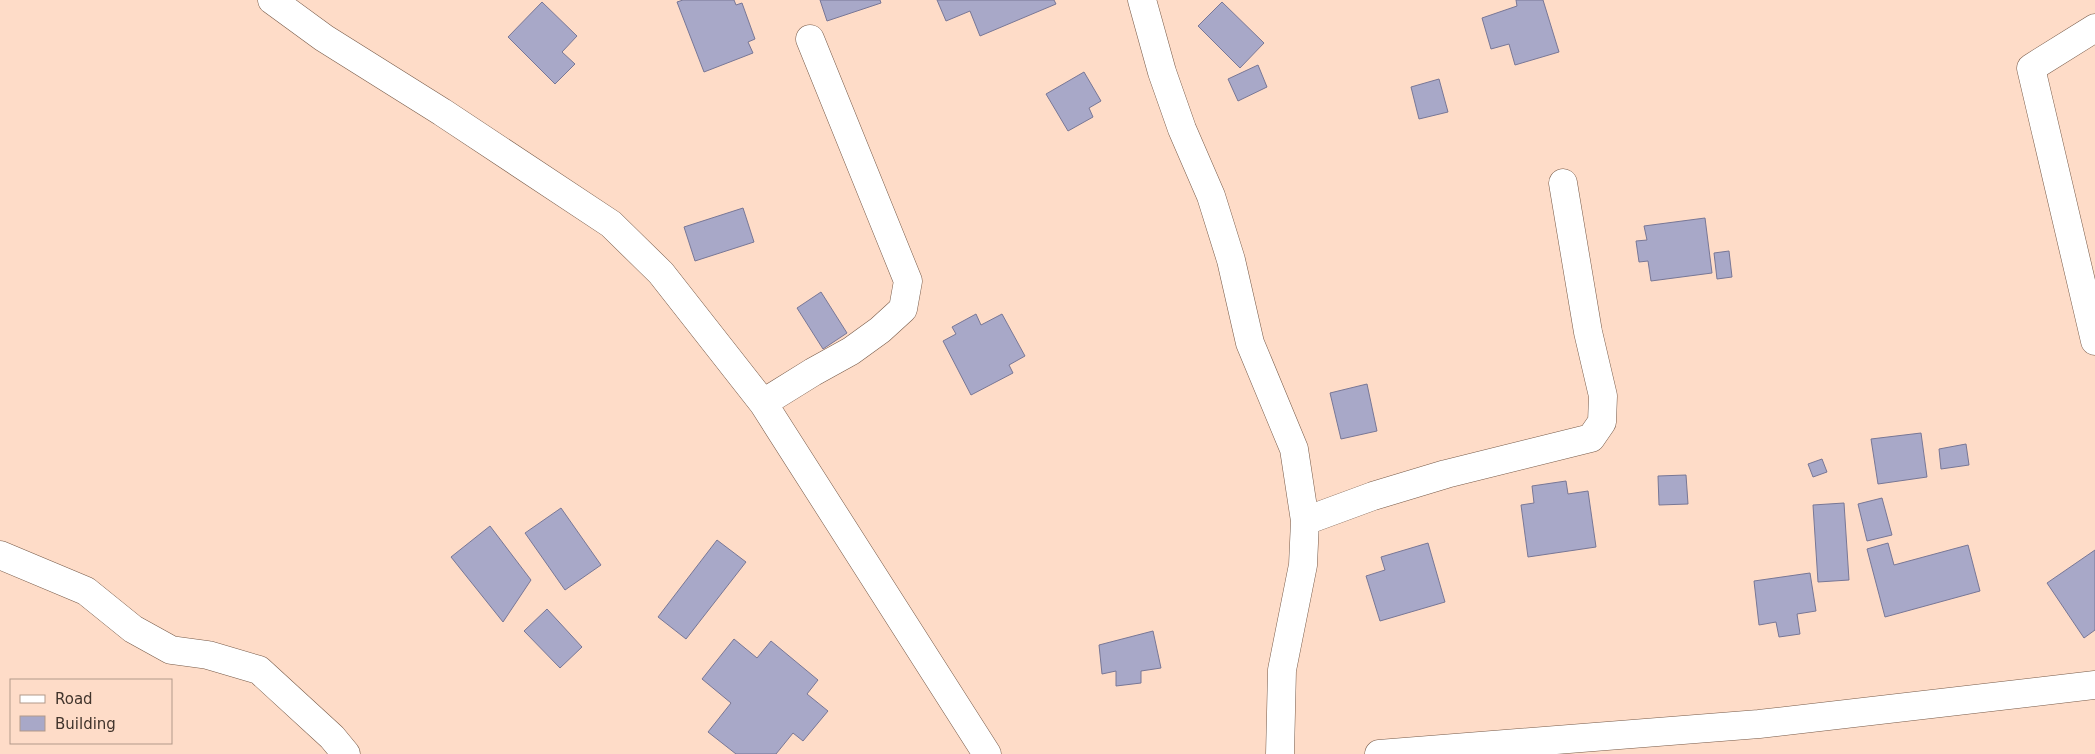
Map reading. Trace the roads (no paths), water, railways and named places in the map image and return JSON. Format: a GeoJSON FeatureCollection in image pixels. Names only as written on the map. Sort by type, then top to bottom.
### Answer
{"type":"FeatureCollection","features":[{"type":"Feature","properties":{"kind":"street"},"geometry":{"type":"LineString","coordinates":[[272,0],[324,38],[450,117],[611,224],[661,273],[764,403],[987,754]]}},
{"type":"Feature","properties":{"kind":"street"},"geometry":{"type":"LineString","coordinates":[[1142,0],[1162,72],[1182,129],[1214,205],[1230,260],[1250,343],[1294,449],[1305,521],[1303,565],[1282,670],[1280,754]]}},
{"type":"Feature","properties":{"kind":"street"},"geometry":{"type":"LineString","coordinates":[[2095,28],[2031,68],[2095,341]]}},
{"type":"Feature","properties":{"kind":"street"},"geometry":{"type":"LineString","coordinates":[[764,403],[852,350],[880,330],[903,309],[908,281],[810,39]]}},
{"type":"Feature","properties":{"kind":"street"},"geometry":{"type":"LineString","coordinates":[[1305,521],[1373,496],[1446,474],[1591,438],[1602,422],[1603,396],[1588,332],[1563,183]]}},
{"type":"Feature","properties":{"kind":"street"},"geometry":{"type":"LineString","coordinates":[[0,555],[86,591],[133,629],[171,650],[208,655],[259,670],[333,749]]}},
{"type":"Feature","properties":{"kind":"street"},"geometry":{"type":"LineString","coordinates":[[1379,754],[1759,724],[2095,685]]}}]}
